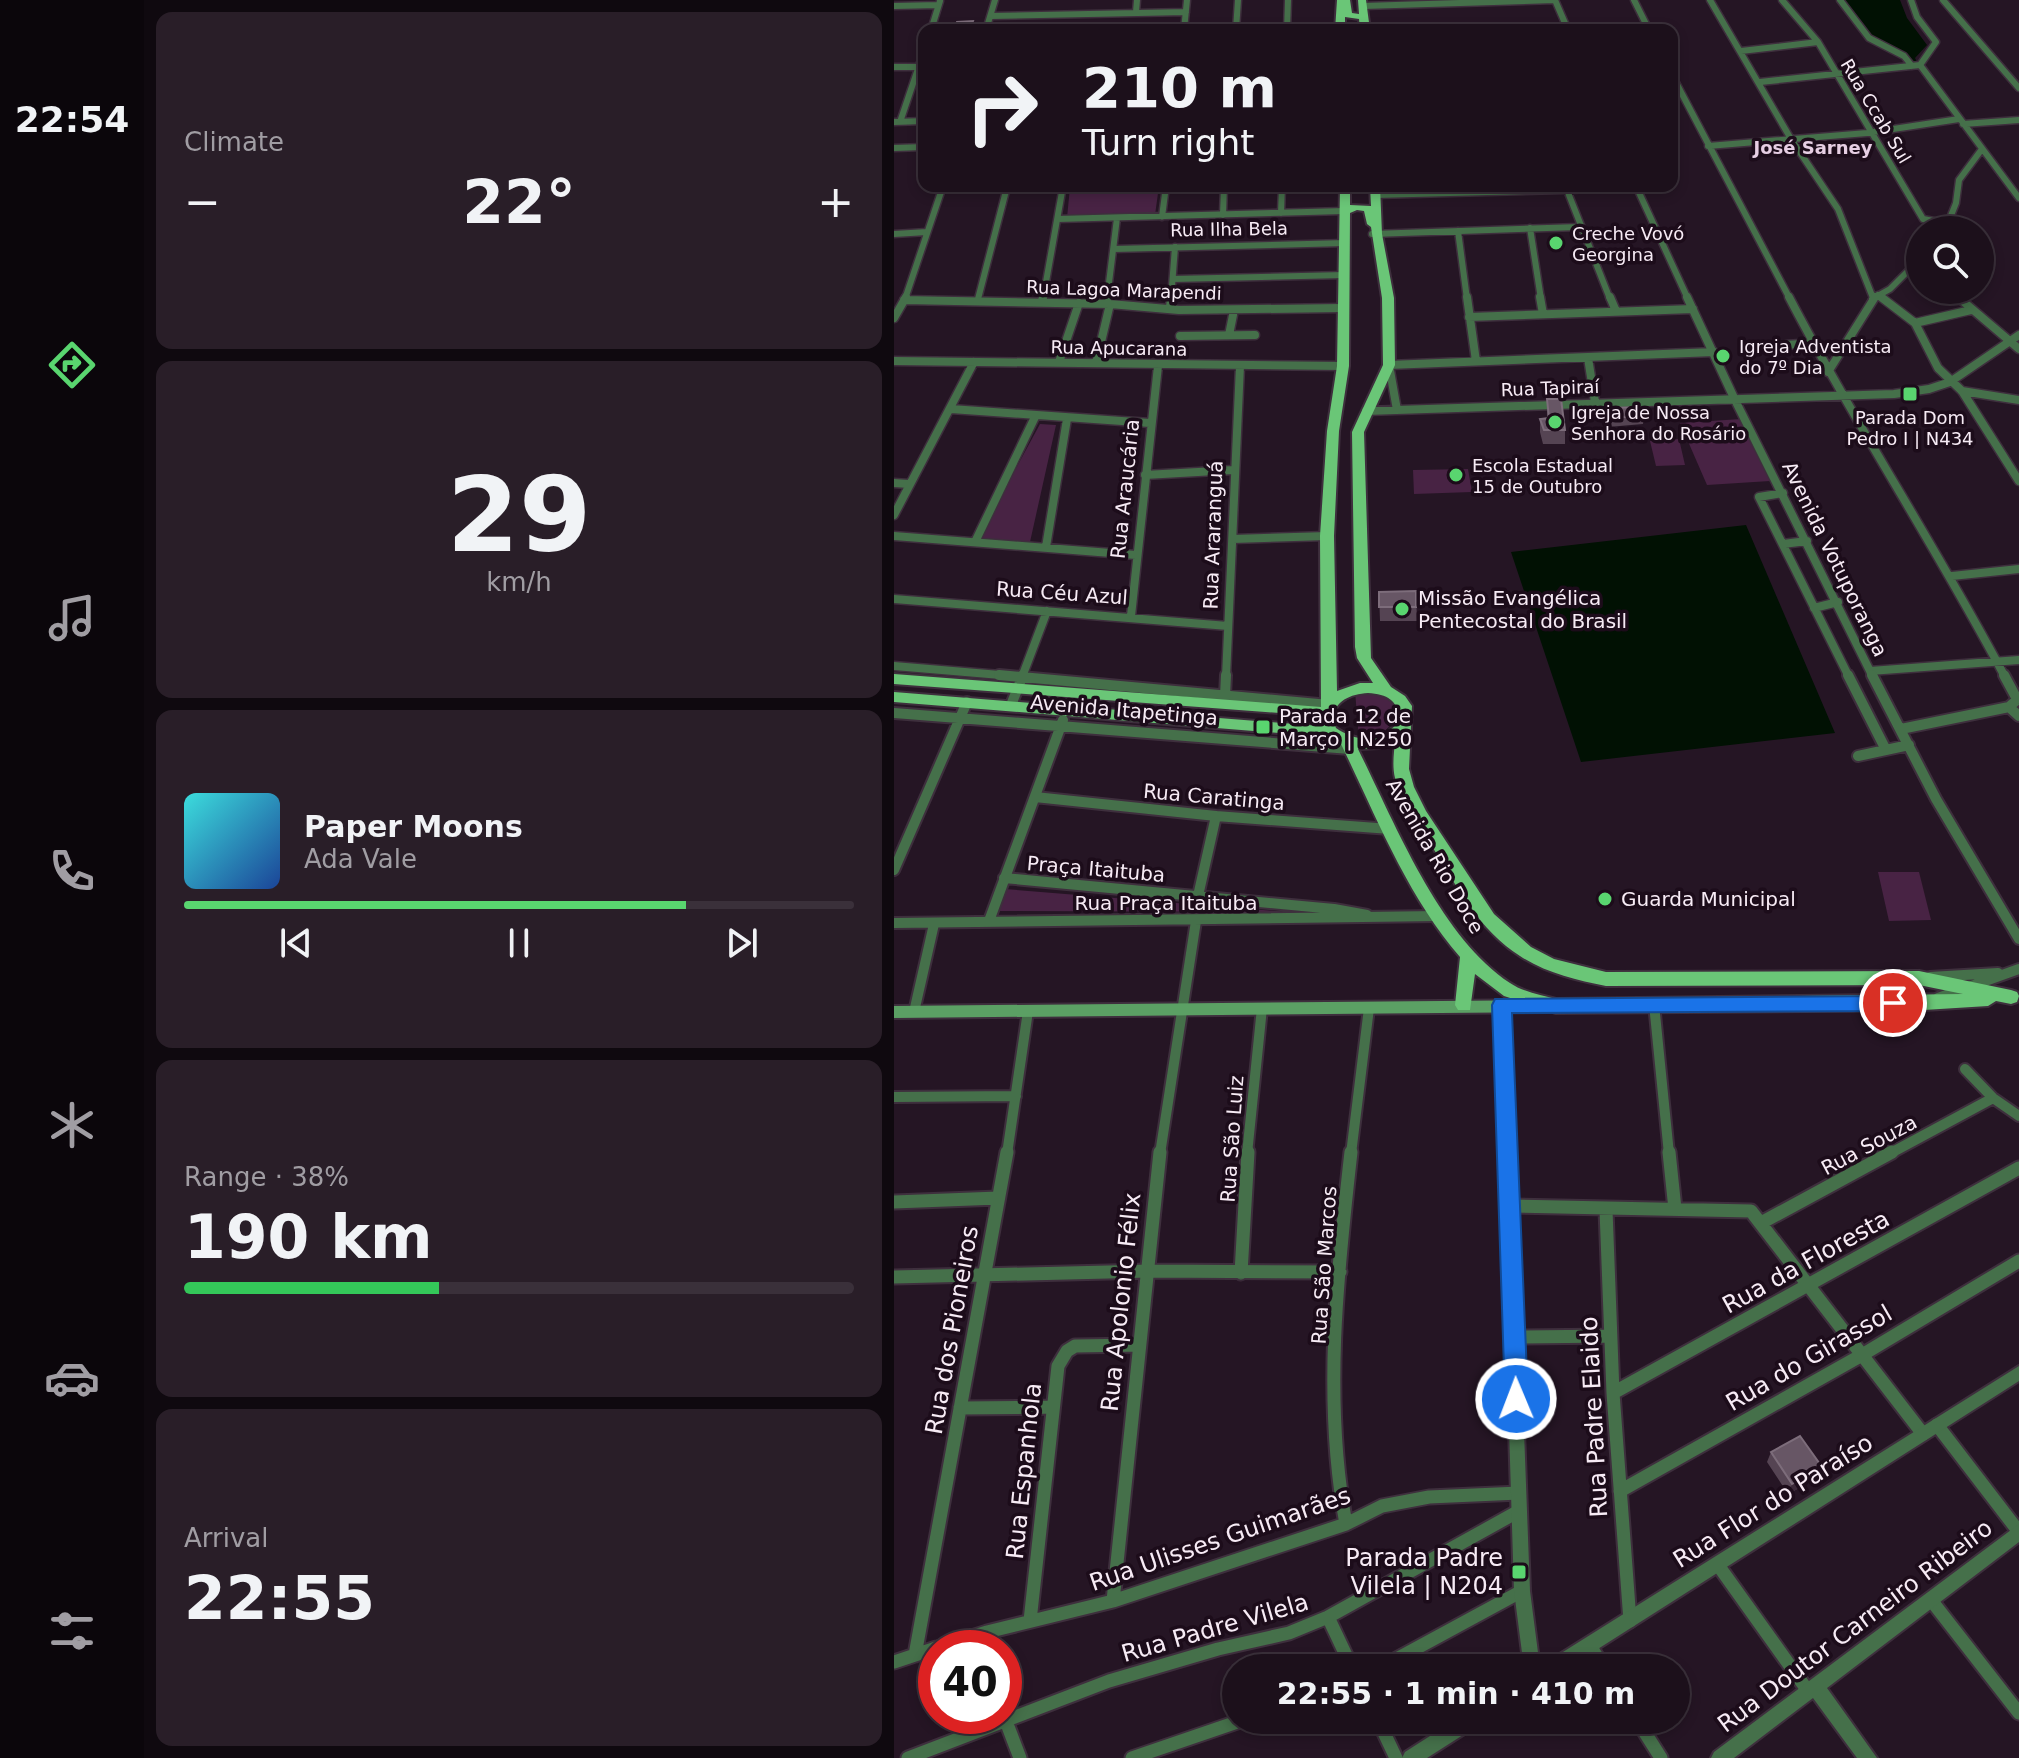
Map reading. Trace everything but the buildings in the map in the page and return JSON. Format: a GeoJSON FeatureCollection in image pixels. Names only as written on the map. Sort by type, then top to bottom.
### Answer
{"type":"FeatureCollection","features":[{"type":"Feature","properties":{"kind":"main road"},"geometry":{"type":"LineString","coordinates":[[1343,0],[1348,15],[1363,7]]}},
{"type":"Feature","properties":{"kind":"main road"},"geometry":{"type":"LineString","coordinates":[[1340,24],[1343,0]]}},
{"type":"Feature","properties":{"kind":"main road"},"geometry":{"type":"LineString","coordinates":[[1346,192],[1343,366],[1333,431],[1327,536],[1329,707],[1325,719],[1331,732],[1349,745],[1380,742],[1398,733],[1404,726]]}},
{"type":"Feature","properties":{"kind":"main road"},"geometry":{"type":"LineString","coordinates":[[1348,192],[1349,196],[1363,199],[1372,192]]}},
{"type":"Feature","properties":{"kind":"main road","name":"Avenida Rio Doce"},"geometry":{"type":"LineString","coordinates":[[1375,192],[1376,238],[1388,298],[1389,365],[1358,432],[1362,647],[1364,658],[1386,691],[1405,706],[1400,762],[1403,780],[1477,908],[1507,939],[1548,964],[1576,975],[1606,979],[1919,978],[2015,997]]}},
{"type":"Feature","properties":{"kind":"main road"},"geometry":{"type":"LineString","coordinates":[[1344,211],[1359,207],[1372,210],[1376,238]]}},
{"type":"Feature","properties":{"kind":"main road","name":"Avenida Itapetinga"},"geometry":{"type":"LineString","coordinates":[[894,679],[1018,683],[1329,707]]}},
{"type":"Feature","properties":{"kind":"main road"},"geometry":{"type":"LineString","coordinates":[[1329,707],[1352,690],[1366,688],[1386,691]]}},
{"type":"Feature","properties":{"kind":"main road","name":"Avenida Itapetinga"},"geometry":{"type":"LineString","coordinates":[[894,697],[964,710],[1011,705],[1064,718],[1331,732]]}},
{"type":"Feature","properties":{"kind":"main road","name":"Avenida Rio Doce"},"geometry":{"type":"LineString","coordinates":[[1349,745],[1390,829],[1438,916],[1468,957],[1506,990],[1556,1006],[1924,1003],[2015,997]]}},
{"type":"Feature","properties":{"kind":"main road"},"geometry":{"type":"LineString","coordinates":[[1464,1005],[1468,957]]}},
{"type":"Feature","properties":{"kind":"main road"},"geometry":{"type":"LineString","coordinates":[[894,1012],[1556,1006]]}},
{"type":"Feature","properties":{"kind":"street"},"geometry":{"type":"LineString","coordinates":[[988,24],[995,0]]}},
{"type":"Feature","properties":{"kind":"street"},"geometry":{"type":"LineString","coordinates":[[1136,12],[1137,0]]}},
{"type":"Feature","properties":{"kind":"street"},"geometry":{"type":"LineString","coordinates":[[1185,24],[1187,0]]}},
{"type":"Feature","properties":{"kind":"street"},"geometry":{"type":"LineString","coordinates":[[1236,24],[1238,0]]}},
{"type":"Feature","properties":{"kind":"street"},"geometry":{"type":"LineString","coordinates":[[1287,24],[1288,0]]}},
{"type":"Feature","properties":{"kind":"street"},"geometry":{"type":"LineString","coordinates":[[1363,7],[1428,2],[1555,0],[1566,24]]}},
{"type":"Feature","properties":{"kind":"street"},"geometry":{"type":"LineString","coordinates":[[1634,0],[1646,24]]}},
{"type":"Feature","properties":{"kind":"street"},"geometry":{"type":"LineString","coordinates":[[1710,0],[1791,139],[1838,209],[1876,296],[1915,323],[1938,368],[1962,391],[2019,481]]}},
{"type":"Feature","properties":{"kind":"street","name":"Rua Ccab Sul"},"geometry":{"type":"LineString","coordinates":[[1782,0],[1818,42],[1921,216]]}},
{"type":"Feature","properties":{"kind":"street"},"geometry":{"type":"LineString","coordinates":[[1840,0],[1869,38],[1916,65],[2019,198]]}},
{"type":"Feature","properties":{"kind":"street"},"geometry":{"type":"LineString","coordinates":[[1760,82],[1916,65],[1936,42],[1917,17],[1911,0]]}},
{"type":"Feature","properties":{"kind":"street"},"geometry":{"type":"LineString","coordinates":[[1943,0],[2019,88]]}},
{"type":"Feature","properties":{"kind":"street"},"geometry":{"type":"LineString","coordinates":[[894,6],[939,2],[933,24]]}},
{"type":"Feature","properties":{"kind":"street"},"geometry":{"type":"LineString","coordinates":[[991,16],[1186,12]]}},
{"type":"Feature","properties":{"kind":"street"},"geometry":{"type":"LineString","coordinates":[[1741,51],[1818,42]]}},
{"type":"Feature","properties":{"kind":"street"},"geometry":{"type":"LineString","coordinates":[[894,67],[918,67]]}},
{"type":"Feature","properties":{"kind":"street"},"geometry":{"type":"LineString","coordinates":[[918,70],[897,122],[918,121]]}},
{"type":"Feature","properties":{"kind":"street"},"geometry":{"type":"LineString","coordinates":[[1678,91],[1828,372],[1952,576],[2018,698],[2009,707],[1901,729]]}},
{"type":"Feature","properties":{"kind":"street"},"geometry":{"type":"LineString","coordinates":[[1708,146],[1961,122],[2019,120]]}},
{"type":"Feature","properties":{"kind":"street"},"geometry":{"type":"LineString","coordinates":[[894,148],[918,147]]}},
{"type":"Feature","properties":{"kind":"street"},"geometry":{"type":"LineString","coordinates":[[1950,216],[1959,180],[1982,149]]}},
{"type":"Feature","properties":{"kind":"street"},"geometry":{"type":"LineString","coordinates":[[894,318],[910,290],[940,192]]}},
{"type":"Feature","properties":{"kind":"street"},"geometry":{"type":"LineString","coordinates":[[978,300],[1006,192]]}},
{"type":"Feature","properties":{"kind":"street"},"geometry":{"type":"LineString","coordinates":[[1042,302],[1062,192]]}},
{"type":"Feature","properties":{"kind":"street"},"geometry":{"type":"LineString","coordinates":[[1162,217],[1165,192]]}},
{"type":"Feature","properties":{"kind":"street"},"geometry":{"type":"LineString","coordinates":[[1223,215],[1224,192]]}},
{"type":"Feature","properties":{"kind":"street"},"geometry":{"type":"LineString","coordinates":[[1281,213],[1282,192]]}},
{"type":"Feature","properties":{"kind":"street"},"geometry":{"type":"LineString","coordinates":[[1568,192],[1579,227],[1616,311]]}},
{"type":"Feature","properties":{"kind":"street","name":"Avenida Votuporanga"},"geometry":{"type":"LineString","coordinates":[[1638,192],[1735,400],[1869,668],[1991,896],[2019,939]]}},
{"type":"Feature","properties":{"kind":"street"},"geometry":{"type":"LineString","coordinates":[[1058,219],[1344,211]]}},
{"type":"Feature","properties":{"kind":"street"},"geometry":{"type":"LineString","coordinates":[[1096,363],[1108,304],[1117,218]]}},
{"type":"Feature","properties":{"kind":"street"},"geometry":{"type":"LineString","coordinates":[[1376,238],[1458,231],[1579,227]]}},
{"type":"Feature","properties":{"kind":"street"},"geometry":{"type":"LineString","coordinates":[[1530,228],[1543,314]]}},
{"type":"Feature","properties":{"kind":"street"},"geometry":{"type":"LineString","coordinates":[[1458,231],[1476,361]]}},
{"type":"Feature","properties":{"kind":"street"},"geometry":{"type":"LineString","coordinates":[[894,234],[927,232]]}},
{"type":"Feature","properties":{"kind":"street","name":"Rua Ilha Bela"},"geometry":{"type":"LineString","coordinates":[[1114,249],[1345,243]]}},
{"type":"Feature","properties":{"kind":"street"},"geometry":{"type":"LineString","coordinates":[[1170,308],[1175,247]]}},
{"type":"Feature","properties":{"kind":"street"},"geometry":{"type":"LineString","coordinates":[[1828,372],[1876,296],[1890,289],[1906,274]]}},
{"type":"Feature","properties":{"kind":"street"},"geometry":{"type":"LineString","coordinates":[[1173,279],[1344,275]]}},
{"type":"Feature","properties":{"kind":"street","name":"Rua Lagoa Marapendi"},"geometry":{"type":"LineString","coordinates":[[904,300],[1234,310],[1342,308]]}},
{"type":"Feature","properties":{"kind":"street"},"geometry":{"type":"LineString","coordinates":[[1059,362],[1079,303]]}},
{"type":"Feature","properties":{"kind":"street"},"geometry":{"type":"LineString","coordinates":[[1965,304],[2019,349]]}},
{"type":"Feature","properties":{"kind":"street"},"geometry":{"type":"LineString","coordinates":[[1469,317],[1693,309]]}},
{"type":"Feature","properties":{"kind":"street"},"geometry":{"type":"LineString","coordinates":[[1229,335],[1234,310]]}},
{"type":"Feature","properties":{"kind":"street"},"geometry":{"type":"LineString","coordinates":[[1915,323],[1971,310]]}},
{"type":"Feature","properties":{"kind":"street"},"geometry":{"type":"LineString","coordinates":[[1180,336],[1255,335]]}},
{"type":"Feature","properties":{"kind":"street"},"geometry":{"type":"LineString","coordinates":[[1950,382],[2019,335]]}},
{"type":"Feature","properties":{"kind":"street"},"geometry":{"type":"LineString","coordinates":[[1770,346],[1815,343]]}},
{"type":"Feature","properties":{"kind":"street"},"geometry":{"type":"LineString","coordinates":[[1389,365],[1714,352]]}},
{"type":"Feature","properties":{"kind":"street"},"geometry":{"type":"LineString","coordinates":[[1588,358],[1595,402]]}},
{"type":"Feature","properties":{"kind":"street","name":"Rua Apucarana"},"geometry":{"type":"LineString","coordinates":[[894,361],[1343,366]]}},
{"type":"Feature","properties":{"kind":"street"},"geometry":{"type":"LineString","coordinates":[[894,515],[974,362]]}},
{"type":"Feature","properties":{"kind":"street","name":"Avenida Rio Doce"},"geometry":{"type":"LineString","coordinates":[[1389,365],[1397,410]]}},
{"type":"Feature","properties":{"kind":"street","name":"Rua Araucária"},"geometry":{"type":"LineString","coordinates":[[1131,616],[1158,366]]}},
{"type":"Feature","properties":{"kind":"street","name":"Rua Araranguá"},"geometry":{"type":"LineString","coordinates":[[1225,699],[1240,366]]}},
{"type":"Feature","properties":{"kind":"street","name":"Rua Tapiraí"},"geometry":{"type":"LineString","coordinates":[[1366,411],[1906,392],[1950,382]]}},
{"type":"Feature","properties":{"kind":"street"},"geometry":{"type":"LineString","coordinates":[[1962,391],[2019,400]]}},
{"type":"Feature","properties":{"kind":"street"},"geometry":{"type":"LineString","coordinates":[[951,409],[1150,423]]}},
{"type":"Feature","properties":{"kind":"street"},"geometry":{"type":"LineString","coordinates":[[975,542],[1035,417]]}},
{"type":"Feature","properties":{"kind":"street"},"geometry":{"type":"LineString","coordinates":[[1046,547],[1067,419]]}},
{"type":"Feature","properties":{"kind":"street"},"geometry":{"type":"LineString","coordinates":[[1145,475],[1233,470]]}},
{"type":"Feature","properties":{"kind":"street"},"geometry":{"type":"LineString","coordinates":[[894,483],[909,484]]}},
{"type":"Feature","properties":{"kind":"street","name":"Avenida Votuporanga"},"geometry":{"type":"LineString","coordinates":[[1783,493],[1759,497],[1885,748]]}},
{"type":"Feature","properties":{"kind":"street"},"geometry":{"type":"LineString","coordinates":[[894,536],[1136,555]]}},
{"type":"Feature","properties":{"kind":"street"},"geometry":{"type":"LineString","coordinates":[[1233,539],[1327,536]]}},
{"type":"Feature","properties":{"kind":"street"},"geometry":{"type":"LineString","coordinates":[[1783,544],[1807,541]]}},
{"type":"Feature","properties":{"kind":"street"},"geometry":{"type":"LineString","coordinates":[[1952,576],[2019,569]]}},
{"type":"Feature","properties":{"kind":"street","name":"Rua Céu Azul"},"geometry":{"type":"LineString","coordinates":[[894,599],[1228,626]]}},
{"type":"Feature","properties":{"kind":"street"},"geometry":{"type":"LineString","coordinates":[[1814,608],[1838,602]]}},
{"type":"Feature","properties":{"kind":"street"},"geometry":{"type":"LineString","coordinates":[[1011,705],[1047,611]]}},
{"type":"Feature","properties":{"kind":"street"},"geometry":{"type":"LineString","coordinates":[[1845,669],[2019,660]]}},
{"type":"Feature","properties":{"kind":"street","name":"Avenida Itapetinga"},"geometry":{"type":"LineString","coordinates":[[894,666],[1018,683]]}},
{"type":"Feature","properties":{"kind":"street"},"geometry":{"type":"LineString","coordinates":[[2009,707],[2019,716]]}},
{"type":"Feature","properties":{"kind":"street"},"geometry":{"type":"LineString","coordinates":[[894,870],[964,710]]}},
{"type":"Feature","properties":{"kind":"street","name":"Avenida Itapetinga"},"geometry":{"type":"LineString","coordinates":[[894,713],[964,710],[1349,745]]}},
{"type":"Feature","properties":{"kind":"street"},"geometry":{"type":"LineString","coordinates":[[989,921],[1064,718]]}},
{"type":"Feature","properties":{"kind":"street"},"geometry":{"type":"LineString","coordinates":[[1858,756],[1909,745]]}},
{"type":"Feature","properties":{"kind":"street","name":"Rua Caratinga"},"geometry":{"type":"LineString","coordinates":[[1035,797],[1216,816],[1390,829]]}},
{"type":"Feature","properties":{"kind":"street"},"geometry":{"type":"LineString","coordinates":[[1198,896],[1216,816]]}},
{"type":"Feature","properties":{"kind":"street","name":"Praça Itaituba"},"geometry":{"type":"LineString","coordinates":[[1004,878],[1334,909],[1375,919]]}},
{"type":"Feature","properties":{"kind":"street","name":"Rua Praça Itaituba"},"geometry":{"type":"LineString","coordinates":[[894,923],[1438,916]]}},
{"type":"Feature","properties":{"kind":"street","name":"Rua Apolonio Félix"},"geometry":{"type":"LineString","coordinates":[[1113,1601],[1138,1345],[1149,1271],[1154,1194],[1196,921]]}},
{"type":"Feature","properties":{"kind":"street"},"geometry":{"type":"LineString","coordinates":[[914,1012],[934,924]]}},
{"type":"Feature","properties":{"kind":"street","name":"Avenida Rio Doce"},"geometry":{"type":"LineString","coordinates":[[1919,978],[2014,971]]}},
{"type":"Feature","properties":{"kind":"street","name":"Avenida Rio Doce"},"geometry":{"type":"LineString","coordinates":[[1924,1003],[2014,971]]}},
{"type":"Feature","properties":{"kind":"street"},"geometry":{"type":"LineString","coordinates":[[1654,1004],[1675,1209]]}},
{"type":"Feature","properties":{"kind":"street"},"geometry":{"type":"LineString","coordinates":[[1502,1005],[1522,1591],[1530,1654]]}},
{"type":"Feature","properties":{"kind":"street","name":"Rua São Luiz"},"geometry":{"type":"LineString","coordinates":[[1241,1273],[1248,1145],[1262,1008]]}},
{"type":"Feature","properties":{"kind":"street","name":"Rua São Marcos"},"geometry":{"type":"LineString","coordinates":[[1346,1524],[1335,1476],[1333,1435],[1340,1272],[1351,1145],[1369,1008]]}},
{"type":"Feature","properties":{"kind":"street","name":"Rua dos Pioneiros"},"geometry":{"type":"LineString","coordinates":[[915,1655],[985,1275],[1028,1011]]}},
{"type":"Feature","properties":{"kind":"street"},"geometry":{"type":"LineString","coordinates":[[1965,1069],[1993,1098],[2019,1116]]}},
{"type":"Feature","properties":{"kind":"street"},"geometry":{"type":"LineString","coordinates":[[894,1097],[1016,1096]]}},
{"type":"Feature","properties":{"kind":"street","name":"Rua Souza"},"geometry":{"type":"LineString","coordinates":[[1758,1218],[1993,1098]]}},
{"type":"Feature","properties":{"kind":"street","name":"Rua da Floresta"},"geometry":{"type":"LineString","coordinates":[[1613,1393],[2019,1168]]}},
{"type":"Feature","properties":{"kind":"street"},"geometry":{"type":"LineString","coordinates":[[894,1202],[998,1198]]}},
{"type":"Feature","properties":{"kind":"street"},"geometry":{"type":"LineString","coordinates":[[1511,1206],[1606,1210],[1742,1209],[1758,1218],[1862,1355],[2019,1532]]}},
{"type":"Feature","properties":{"kind":"street","name":"Rua Padre Elaido"},"geometry":{"type":"LineString","coordinates":[[1606,1210],[1613,1393],[1630,1621]]}},
{"type":"Feature","properties":{"kind":"street","name":"Rua do Girassol"},"geometry":{"type":"LineString","coordinates":[[1620,1491],[1862,1355],[2019,1261]]}},
{"type":"Feature","properties":{"kind":"street"},"geometry":{"type":"LineString","coordinates":[[894,1277],[1149,1271],[1340,1272]]}},
{"type":"Feature","properties":{"kind":"street"},"geometry":{"type":"LineString","coordinates":[[1515,1337],[1610,1336]]}},
{"type":"Feature","properties":{"kind":"street","name":"Rua Espanhola"},"geometry":{"type":"LineString","coordinates":[[1030,1621],[1058,1366],[1067,1351],[1075,1346],[1138,1345]]}},
{"type":"Feature","properties":{"kind":"street","name":"Rua Flor do Paraíso"},"geometry":{"type":"LineString","coordinates":[[1574,1654],[2019,1373]]}},
{"type":"Feature","properties":{"kind":"street"},"geometry":{"type":"LineString","coordinates":[[960,1408],[1053,1407]]}},
{"type":"Feature","properties":{"kind":"street","name":"Rua Ulisses Guimarães"},"geometry":{"type":"LineString","coordinates":[[995,1630],[1113,1601],[1346,1524],[1402,1500],[1519,1493]]}},
{"type":"Feature","properties":{"kind":"street","name":"Rua Padre Vilela"},"geometry":{"type":"LineString","coordinates":[[1022,1712],[1109,1681],[1218,1649],[1289,1633],[1328,1617],[1519,1511]]}},
{"type":"Feature","properties":{"kind":"street","name":"Rua Doutor Carneiro Ribeiro"},"geometry":{"type":"LineString","coordinates":[[1720,1758],[2019,1532]]}},
{"type":"Feature","properties":{"kind":"street"},"geometry":{"type":"LineString","coordinates":[[1718,1565],[1811,1689],[1868,1758]]}},
{"type":"Feature","properties":{"kind":"street"},"geometry":{"type":"LineString","coordinates":[[1406,1654],[1522,1591]]}},
{"type":"Feature","properties":{"kind":"street"},"geometry":{"type":"LineString","coordinates":[[1931,1600],[2019,1713]]}},
{"type":"Feature","properties":{"kind":"street"},"geometry":{"type":"LineString","coordinates":[[1328,1617],[1345,1654]]}},
{"type":"Feature","properties":{"kind":"street"},"geometry":{"type":"LineString","coordinates":[[1589,1644],[1595,1654]]}},
{"type":"Feature","properties":{"kind":"street","name":"Rua Ulisses Guimarães"},"geometry":{"type":"LineString","coordinates":[[894,1662],[918,1654]]}},
{"type":"Feature","properties":{"kind":"street"},"geometry":{"type":"LineString","coordinates":[[1132,1758],[1222,1727]]}},
{"type":"Feature","properties":{"kind":"street","name":"Rua Padre Vilela"},"geometry":{"type":"LineString","coordinates":[[908,1758],[966,1734]]}},
{"type":"Feature","properties":{"kind":"street"},"geometry":{"type":"LineString","coordinates":[[1011,1734],[1020,1758]]}},
{"type":"Feature","properties":{"kind":"street"},"geometry":{"type":"LineString","coordinates":[[1385,1734],[1396,1758]]}},
{"type":"Feature","properties":{"kind":"street"},"geometry":{"type":"LineString","coordinates":[[1411,1758],[1449,1734]]}},
{"type":"Feature","properties":{"kind":"street"},"geometry":{"type":"LineString","coordinates":[[1646,1734],[1661,1758]]}},
{"type":"Feature","properties":{"kind":"shaded area"},"geometry":{"type":"Polygon","coordinates":[[[1843,0],[1900,0],[1907,18],[1927,45],[1915,58],[1918,64],[1912,64],[1878,44],[1843,0]]]}},
{"type":"Feature","properties":{"kind":"shaded area"},"geometry":{"type":"Polygon","coordinates":[[[1070,192],[1158,192],[1155,215],[1067,218],[1070,192]]]}},
{"type":"Feature","properties":{"kind":"shaded area"},"geometry":{"type":"Polygon","coordinates":[[[1741,419],[1770,481],[1707,485],[1680,423],[1741,419]]]}},
{"type":"Feature","properties":{"kind":"shaded area"},"geometry":{"type":"Polygon","coordinates":[[[1040,424],[1056,425],[1030,542],[978,538],[1040,424]]]}},
{"type":"Feature","properties":{"kind":"shaded area"},"geometry":{"type":"Polygon","coordinates":[[[1679,439],[1685,465],[1656,466],[1650,441],[1679,439]]]}},
{"type":"Feature","properties":{"kind":"shaded area"},"geometry":{"type":"Polygon","coordinates":[[[1468,469],[1472,492],[1414,494],[1413,470],[1468,469]]]}},
{"type":"Feature","properties":{"kind":"shaded area"},"geometry":{"type":"Polygon","coordinates":[[[1746,525],[1835,733],[1581,762],[1511,552],[1746,525]]]}},
{"type":"Feature","properties":{"kind":"shaded area"},"geometry":{"type":"Polygon","coordinates":[[[1364,690],[1391,697],[1398,713],[1383,732],[1359,739],[1355,691],[1364,690]]]}},
{"type":"Feature","properties":{"kind":"shaded area"},"geometry":{"type":"Polygon","coordinates":[[[1878,872],[1919,872],[1931,920],[1889,921],[1878,872]]]}},
{"type":"Feature","properties":{"kind":"shaded area"},"geometry":{"type":"Polygon","coordinates":[[[1005,889],[1287,912],[996,911],[1005,889]]]}},
{"type":"Feature","properties":{"kind":"place","name":"Creche Vovó Georgina"},"geometry":{"type":"Point","coordinates":[1556,243]}},
{"type":"Feature","properties":{"kind":"place","name":"Igreja Adventista do 7º Dia"},"geometry":{"type":"Point","coordinates":[1723,356]}},
{"type":"Feature","properties":{"kind":"place","name":"Parada Dom Pedro I | N434"},"geometry":{"type":"Point","coordinates":[1910,394]}},
{"type":"Feature","properties":{"kind":"place","name":"Igreja de Nossa Senhora do Rosário"},"geometry":{"type":"Point","coordinates":[1555,422]}},
{"type":"Feature","properties":{"kind":"place","name":"Escola Estadual 15 de Outubro"},"geometry":{"type":"Point","coordinates":[1456,475]}},
{"type":"Feature","properties":{"kind":"place","name":"Missão Evangélica Pentecostal do Brasil"},"geometry":{"type":"Point","coordinates":[1402,609]}},
{"type":"Feature","properties":{"kind":"place","name":"Parada 12 de Março | N250"},"geometry":{"type":"Point","coordinates":[1263,727]}},
{"type":"Feature","properties":{"kind":"place","name":"Guarda Municipal"},"geometry":{"type":"Point","coordinates":[1605,899]}},
{"type":"Feature","properties":{"kind":"place","name":"Parada Padre Vilela | N204"},"geometry":{"type":"Point","coordinates":[1519,1572]}},
{"type":"Feature","properties":{"kind":"district","name":"José Sarney"},"geometry":{"type":"Point","coordinates":[1813,147]}},
{"type":"Feature","properties":{"kind":"route"},"geometry":{"type":"LineString","coordinates":[[1516,1399],[1502,1005],[1893,1003]]}}]}
